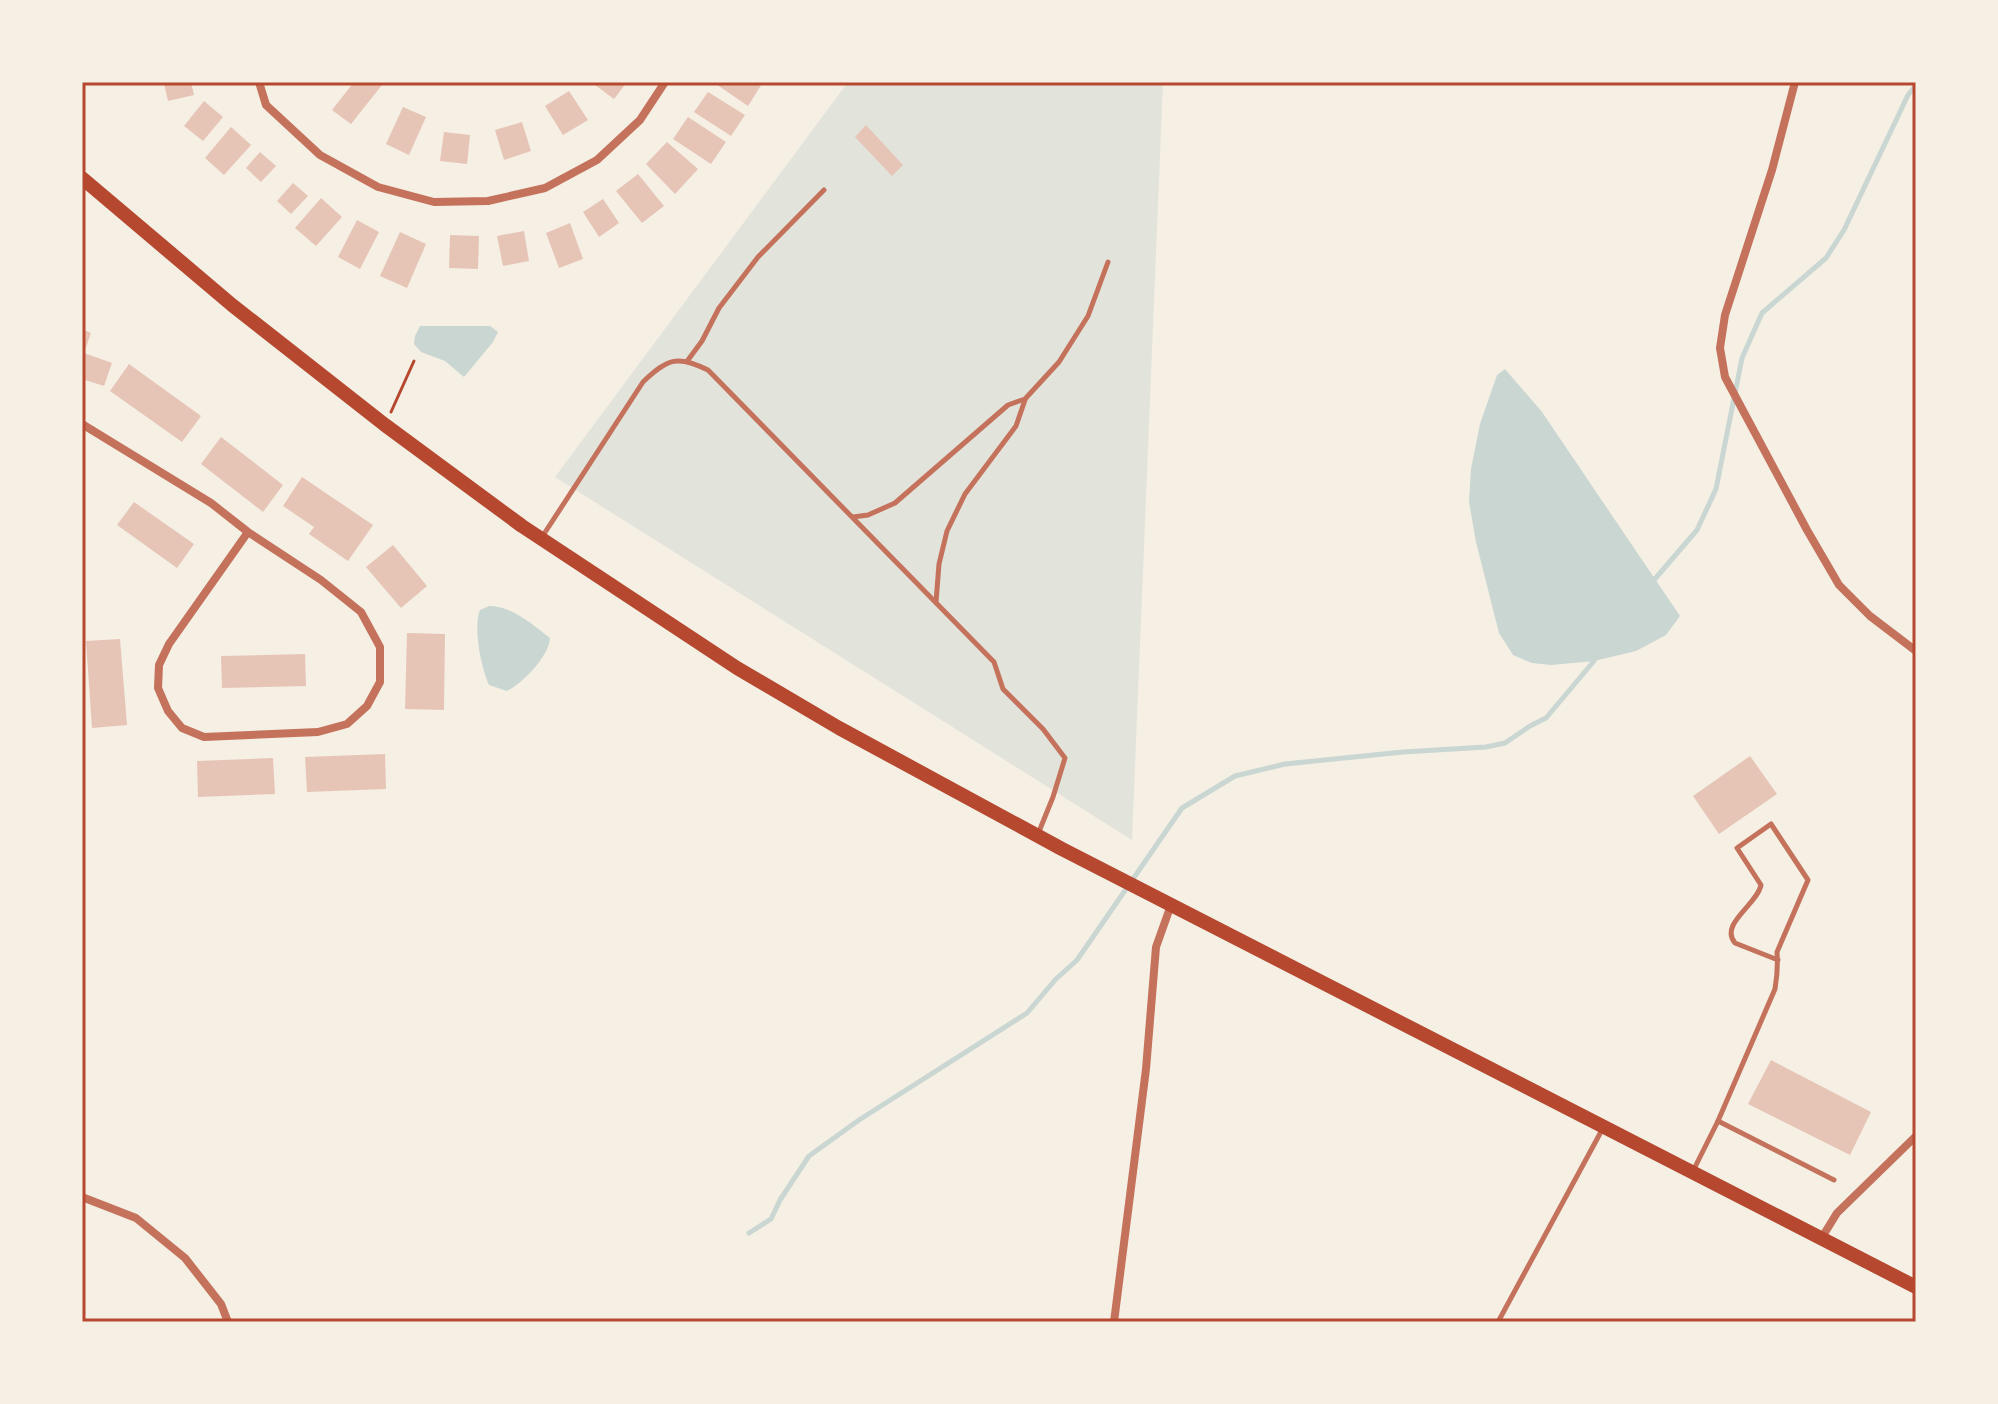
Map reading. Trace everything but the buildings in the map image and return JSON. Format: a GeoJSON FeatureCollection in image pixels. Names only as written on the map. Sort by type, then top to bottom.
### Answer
{"type":"FeatureCollection","features":[{"type":"Feature","properties":{"kind":"main road"},"geometry":{"type":"LineString","coordinates":[[82,178],[232,305],[385,425],[541,538],[650,612],[775,690],[1037,835],[1916,1287]]}},
{"type":"Feature","properties":{"kind":"street"},"geometry":{"type":"LineString","coordinates":[[259,82],[266,105],[320,155],[378,187],[434,202],[448,202],[488,201],[545,188],[597,160],[640,120],[665,82]]}},
{"type":"Feature","properties":{"kind":"street"},"geometry":{"type":"LineString","coordinates":[[1795,82],[1772,170],[1725,315],[1720,348],[1725,377],[1839,585],[1870,616],[1916,651]]}},
{"type":"Feature","properties":{"kind":"street"},"geometry":{"type":"LineString","coordinates":[[82,424],[211,503],[361,612],[380,647],[380,682],[367,706],[347,724],[318,732],[204,737],[182,728],[168,711],[158,688],[159,665],[169,644],[248,532]]}},
{"type":"Feature","properties":{"kind":"street"},"geometry":{"type":"LineString","coordinates":[[1114,1322],[1146,1069],[1156,947],[1171,905]]}},
{"type":"Feature","properties":{"kind":"street"},"geometry":{"type":"LineString","coordinates":[[1821,1239],[1837,1213],[1916,1136]]}},
{"type":"Feature","properties":{"kind":"street"},"geometry":{"type":"LineString","coordinates":[[82,1197],[136,1218],[185,1258],[221,1304],[228,1322]]}},
{"type":"Feature","properties":{"kind":"lane"},"geometry":{"type":"LineString","coordinates":[[688,360],[719,308],[758,257],[824,190]]}},
{"type":"Feature","properties":{"kind":"lane"},"geometry":{"type":"LineString","coordinates":[[936,602],[939,564],[947,531],[965,494],[1016,426],[1025,399],[1059,362],[1088,316],[1108,262]]}},
{"type":"Feature","properties":{"kind":"lane"},"geometry":{"type":"LineString","coordinates":[[541,538],[643,382],[672,361],[688,360],[708,370],[994,662],[1003,689],[1043,729],[1065,758],[1037,835]]}},
{"type":"Feature","properties":{"kind":"lane"},"geometry":{"type":"LineString","coordinates":[[852,517],[868,515],[895,503],[1008,405],[1025,399]]}},
{"type":"Feature","properties":{"kind":"lane"},"geometry":{"type":"LineString","coordinates":[[1693,1173],[1775,989],[1778,960],[1777,952],[1808,880],[1771,824],[1737,848],[1761,885],[1759,894],[1730,931],[1735,943],[1778,960]]}},
{"type":"Feature","properties":{"kind":"lane"},"geometry":{"type":"LineString","coordinates":[[1718,1121],[1834,1180]]}},
{"type":"Feature","properties":{"kind":"lane"},"geometry":{"type":"LineString","coordinates":[[1498,1322],[1604,1127]]}},
{"type":"Feature","properties":{"kind":"path"},"geometry":{"type":"LineString","coordinates":[[385,425],[414,361]]}},
{"type":"Feature","properties":{"kind":"shaded area"},"geometry":{"type":"Polygon","coordinates":[[[848,82],[1163,82],[1132,840],[555,477],[848,82]]]}},
{"type":"Feature","properties":{"kind":"shaded area"},"geometry":{"type":"Polygon","coordinates":[[[420,326],[490,326],[498,332],[464,377],[445,361],[421,352],[414,344],[420,326]]]}},
{"type":"Feature","properties":{"kind":"shaded area"},"geometry":{"type":"Polygon","coordinates":[[[1505,369],[1542,412],[1680,616],[1666,635],[1636,651],[1594,661],[1551,665],[1532,663],[1513,655],[1499,633],[1469,502],[1471,469],[1480,424],[1497,375],[1505,369]]]}},
{"type":"Feature","properties":{"kind":"shaded area"},"geometry":{"type":"Polygon","coordinates":[[[489,606],[514,613],[550,638],[545,653],[534,668],[507,691],[489,685],[483,668],[478,618],[480,610],[489,606]]]}},
{"type":"Feature","properties":{"kind":"waterway"},"geometry":{"type":"LineString","coordinates":[[1654,580],[1697,530],[1716,489],[1742,358],[1762,313],[1826,258],[1844,230],[1908,95],[1916,85]]}},
{"type":"Feature","properties":{"kind":"waterway"},"geometry":{"type":"LineString","coordinates":[[749,1233],[771,1219],[809,1156],[859,1120],[1027,1013],[1077,960],[1182,808],[1235,776],[1285,764],[1505,743],[1546,718],[1594,661]]}}]}
